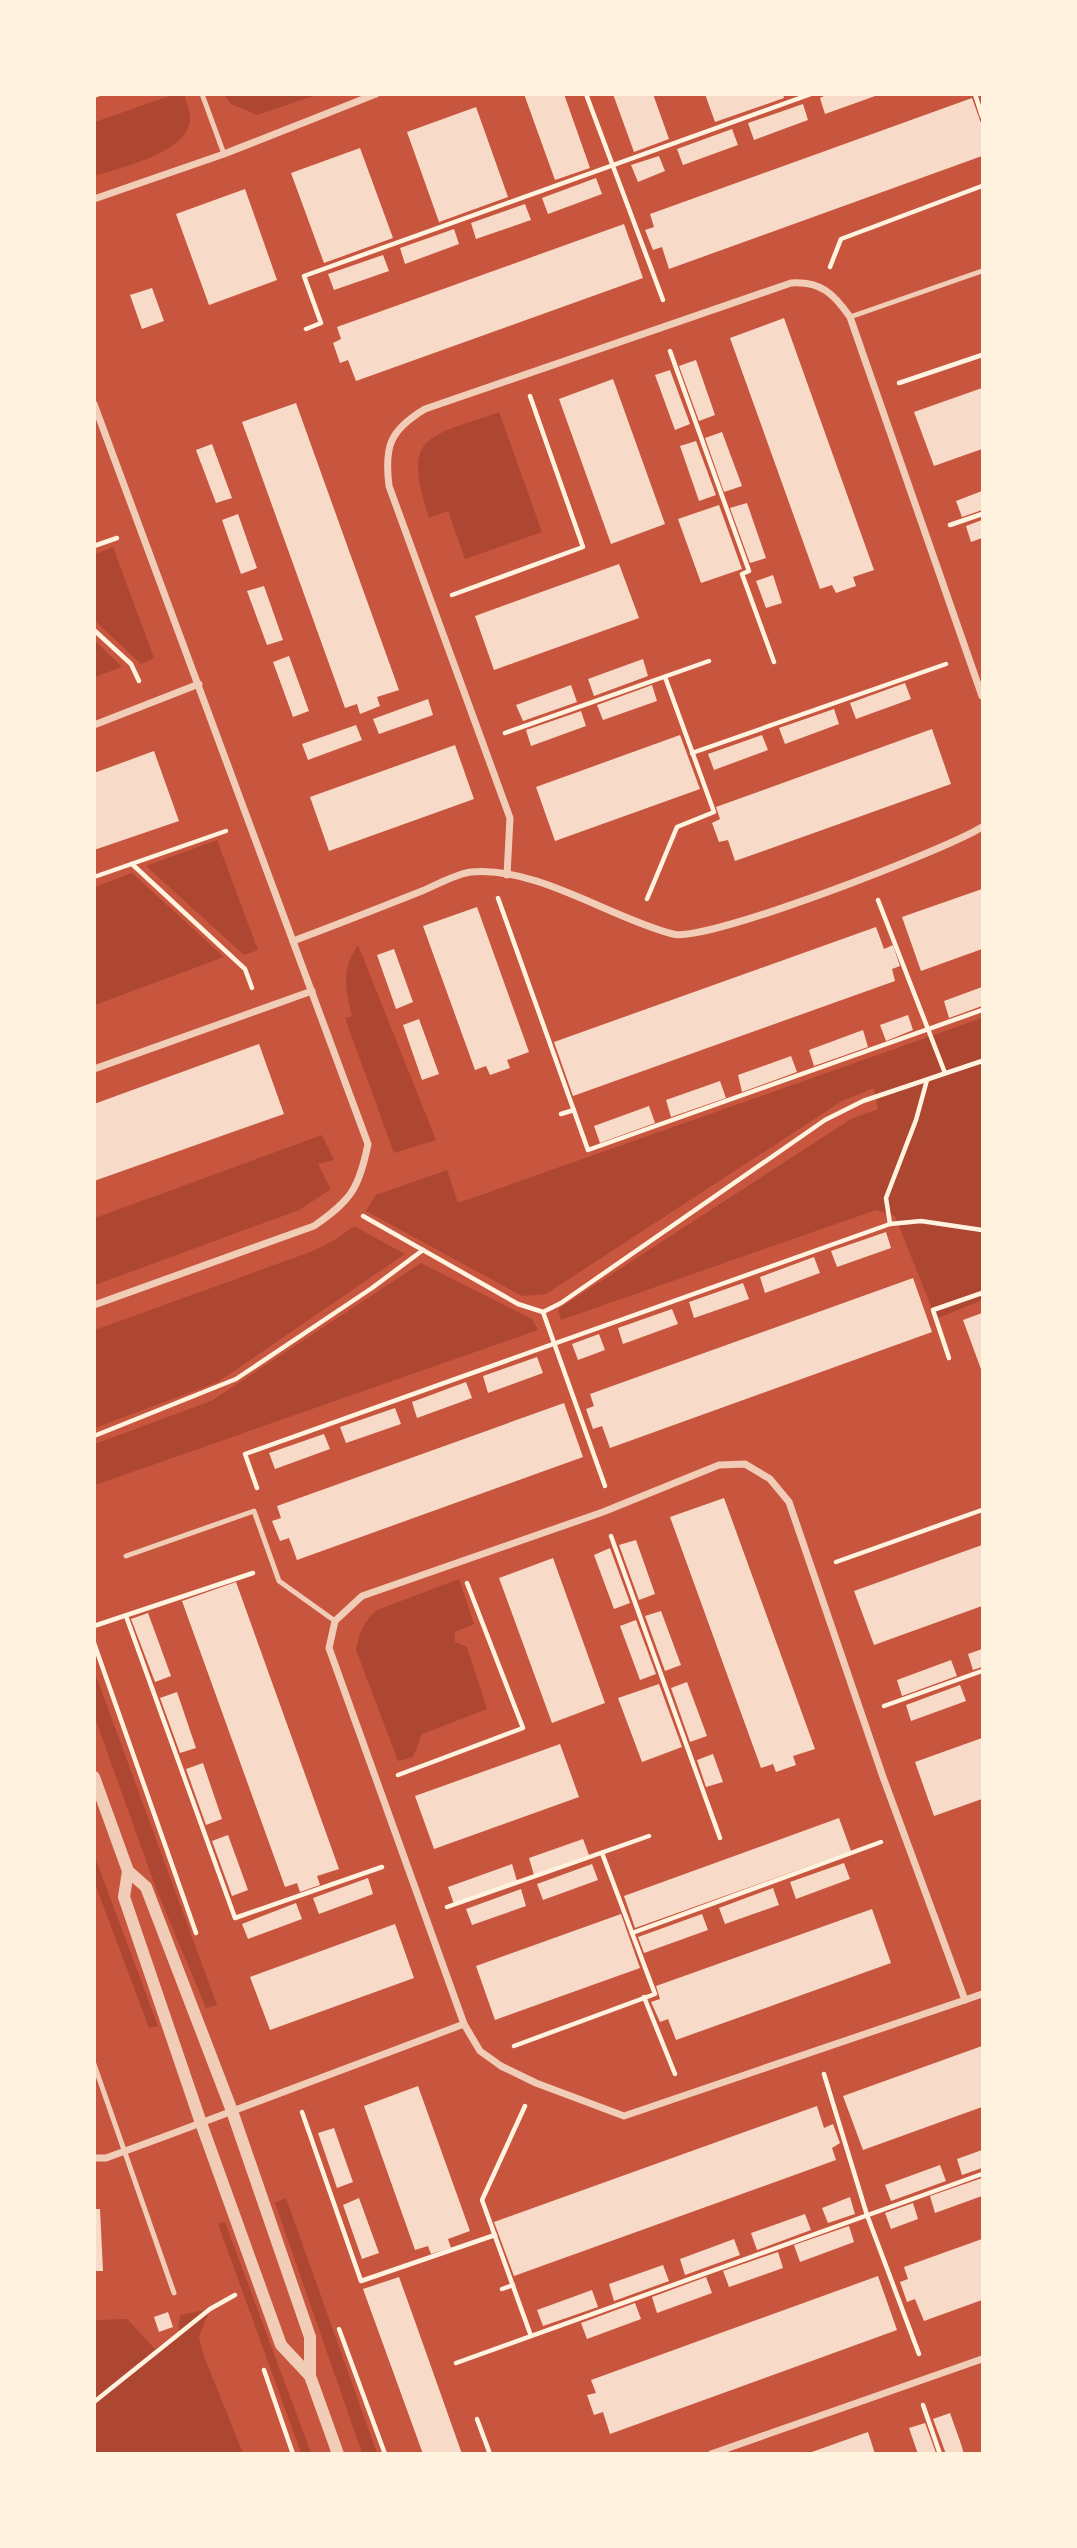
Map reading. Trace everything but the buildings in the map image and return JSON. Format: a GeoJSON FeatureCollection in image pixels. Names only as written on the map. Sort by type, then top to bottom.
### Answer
{"type":"FeatureCollection","features":[{"type":"Feature","properties":{"kind":"street"},"geometry":{"type":"LineString","coordinates":[[94,199],[224,154],[376,94]]}},
{"type":"Feature","properties":{"kind":"street"},"geometry":{"type":"LineString","coordinates":[[507,874],[510,818],[389,486],[385,458],[391,439],[405,421],[425,409],[791,283],[806,282],[822,286],[836,298],[850,317],[982,696]]}},
{"type":"Feature","properties":{"kind":"street"},"geometry":{"type":"LineString","coordinates":[[94,404],[97,420],[199,684],[368,1144],[362,1175],[344,1206],[314,1226],[94,1306]]}},
{"type":"Feature","properties":{"kind":"street"},"geometry":{"type":"LineString","coordinates":[[94,725],[199,684]]}},
{"type":"Feature","properties":{"kind":"street"},"geometry":{"type":"LineString","coordinates":[[293,941],[470,872],[507,874],[540,884],[676,935],[716,929],[869,876],[960,840],[982,827]]}},
{"type":"Feature","properties":{"kind":"street"},"geometry":{"type":"LineString","coordinates":[[94,1069],[312,991]]}},
{"type":"Feature","properties":{"kind":"street"},"geometry":{"type":"LineString","coordinates":[[965,2000],[861,1714],[789,1502],[770,1479],[745,1464],[719,1465],[603,1512],[362,1596],[335,1621],[328,1648],[464,2024],[480,2051],[501,2066],[536,2083],[624,2116],[684,2096],[817,2050],[965,2000],[982,1994]]}},
{"type":"Feature","properties":{"kind":"street"},"geometry":{"type":"LineString","coordinates":[[94,1777],[128,1871],[146,1887],[226,2113],[310,2337],[310,2375],[338,2454]]}},
{"type":"Feature","properties":{"kind":"street"},"geometry":{"type":"LineString","coordinates":[[128,1871],[124,1897],[281,2345],[310,2375]]}},
{"type":"Feature","properties":{"kind":"street"},"geometry":{"type":"LineString","coordinates":[[94,2158],[125,2151],[464,2024]]}},
{"type":"Feature","properties":{"kind":"street"},"geometry":{"type":"LineString","coordinates":[[711,2454],[982,2360]]}},
{"type":"Feature","properties":{"kind":"lane"},"geometry":{"type":"LineString","coordinates":[[202,94],[224,154]]}},
{"type":"Feature","properties":{"kind":"lane"},"geometry":{"type":"LineString","coordinates":[[850,317],[982,271]]}},
{"type":"Feature","properties":{"kind":"lane"},"geometry":{"type":"LineString","coordinates":[[126,1556],[254,1511],[279,1581],[335,1621]]}},
{"type":"Feature","properties":{"kind":"lane"},"geometry":{"type":"LineString","coordinates":[[94,2064],[174,2293]]}},
{"type":"Feature","properties":{"kind":"path"},"geometry":{"type":"LineString","coordinates":[[586,94],[671,324]]}},
{"type":"Feature","properties":{"kind":"path"},"geometry":{"type":"LineString","coordinates":[[306,329],[321,323],[304,276],[811,94]]}},
{"type":"Feature","properties":{"kind":"path"},"geometry":{"type":"LineString","coordinates":[[975,94],[982,116]]}},
{"type":"Feature","properties":{"kind":"path"},"geometry":{"type":"LineString","coordinates":[[822,286],[841,239],[982,186]]}},
{"type":"Feature","properties":{"kind":"path"},"geometry":{"type":"LineString","coordinates":[[662,327],[749,571],[742,573],[774,662]]}},
{"type":"Feature","properties":{"kind":"path"},"geometry":{"type":"LineString","coordinates":[[875,391],[982,355]]}},
{"type":"Feature","properties":{"kind":"path"},"geometry":{"type":"LineString","coordinates":[[432,602],[583,547],[523,375]]}},
{"type":"Feature","properties":{"kind":"path"},"geometry":{"type":"LineString","coordinates":[[926,534],[982,514]]}},
{"type":"Feature","properties":{"kind":"path"},"geometry":{"type":"LineString","coordinates":[[94,630],[131,664],[149,704]]}},
{"type":"Feature","properties":{"kind":"path"},"geometry":{"type":"LineString","coordinates":[[692,753],[968,656]]}},
{"type":"Feature","properties":{"kind":"path"},"geometry":{"type":"LineString","coordinates":[[482,740],[709,662]]}},
{"type":"Feature","properties":{"kind":"path"},"geometry":{"type":"LineString","coordinates":[[637,920],[677,827],[714,812],[665,677]]}},
{"type":"Feature","properties":{"kind":"path"},"geometry":{"type":"LineString","coordinates":[[94,877],[250,823]]}},
{"type":"Feature","properties":{"kind":"path"},"geometry":{"type":"LineString","coordinates":[[132,864],[245,969],[261,1009]]}},
{"type":"Feature","properties":{"kind":"path"},"geometry":{"type":"LineString","coordinates":[[507,874],[497,901],[589,1150],[982,1010]]}},
{"type":"Feature","properties":{"kind":"path"},"geometry":{"type":"LineString","coordinates":[[869,876],[945,1073]]}},
{"type":"Feature","properties":{"kind":"path"},"geometry":{"type":"LineString","coordinates":[[344,1206],[518,1304],[543,1312],[561,1303],[825,1120],[863,1101],[982,1060]]}},
{"type":"Feature","properties":{"kind":"path"},"geometry":{"type":"LineString","coordinates":[[890,1224],[886,1198],[916,1120],[927,1080]]}},
{"type":"Feature","properties":{"kind":"path"},"geometry":{"type":"LineString","coordinates":[[561,1114],[574,1111]]}},
{"type":"Feature","properties":{"kind":"path"},"geometry":{"type":"LineString","coordinates":[[254,1511],[264,1507],[245,1454],[890,1224],[921,1221],[982,1230]]}},
{"type":"Feature","properties":{"kind":"path"},"geometry":{"type":"LineString","coordinates":[[94,1436],[236,1378],[372,1288],[423,1250]]}},
{"type":"Feature","properties":{"kind":"path"},"geometry":{"type":"LineString","coordinates":[[949,1358],[933,1310],[982,1293]]}},
{"type":"Feature","properties":{"kind":"path"},"geometry":{"type":"LineString","coordinates":[[543,1312],[613,1507]]}},
{"type":"Feature","properties":{"kind":"path"},"geometry":{"type":"LineString","coordinates":[[812,1571],[982,1510]]}},
{"type":"Feature","properties":{"kind":"path"},"geometry":{"type":"LineString","coordinates":[[603,1512],[720,1838]]}},
{"type":"Feature","properties":{"kind":"path"},"geometry":{"type":"LineString","coordinates":[[378,1783],[523,1728],[459,1562]]}},
{"type":"Feature","properties":{"kind":"path"},"geometry":{"type":"LineString","coordinates":[[94,1626],[274,1566]]}},
{"type":"Feature","properties":{"kind":"path"},"geometry":{"type":"LineString","coordinates":[[126,1616],[234,1918],[406,1858]]}},
{"type":"Feature","properties":{"kind":"path"},"geometry":{"type":"LineString","coordinates":[[861,1714],[982,1671]]}},
{"type":"Feature","properties":{"kind":"path"},"geometry":{"type":"LineString","coordinates":[[632,1933],[905,1833]]}},
{"type":"Feature","properties":{"kind":"path"},"geometry":{"type":"LineString","coordinates":[[426,1914],[649,1836]]}},
{"type":"Feature","properties":{"kind":"path"},"geometry":{"type":"LineString","coordinates":[[487,2056],[654,1994],[602,1853]]}},
{"type":"Feature","properties":{"kind":"path"},"geometry":{"type":"LineString","coordinates":[[644,1997],[684,2096]]}},
{"type":"Feature","properties":{"kind":"path"},"geometry":{"type":"LineString","coordinates":[[817,2050],[867,2215],[928,2378]]}},
{"type":"Feature","properties":{"kind":"path"},"geometry":{"type":"LineString","coordinates":[[531,2336],[482,2200],[536,2083]]}},
{"type":"Feature","properties":{"kind":"path"},"geometry":{"type":"LineString","coordinates":[[293,2087],[361,2281],[495,2235]]}},
{"type":"Feature","properties":{"kind":"path"},"geometry":{"type":"LineString","coordinates":[[456,2363],[982,2174]]}},
{"type":"Feature","properties":{"kind":"path"},"geometry":{"type":"LineString","coordinates":[[502,2289],[513,2285]]}},
{"type":"Feature","properties":{"kind":"path"},"geometry":{"type":"LineString","coordinates":[[94,2402],[210,2309],[236,2294]]}},
{"type":"Feature","properties":{"kind":"path"},"geometry":{"type":"LineString","coordinates":[[915,2383],[940,2454]]}},
{"type":"Feature","properties":{"kind":"path"},"geometry":{"type":"LineString","coordinates":[[478,2419],[490,2454]]}},
{"type":"Feature","properties":{"kind":"shaded area"},"geometry":{"type":"Polygon","coordinates":[[[172,95],[184,95],[190,115],[186,132],[177,142],[165,151],[95,176],[95,122],[172,95]]]}},
{"type":"Feature","properties":{"kind":"shaded area"},"geometry":{"type":"Polygon","coordinates":[[[224,95],[316,95],[257,115],[231,104],[224,95]]]}},
{"type":"Feature","properties":{"kind":"shaded area"},"geometry":{"type":"Polygon","coordinates":[[[499,412],[542,532],[465,559],[448,511],[429,518],[418,469],[420,454],[426,443],[438,435],[499,412]]]}},
{"type":"Feature","properties":{"kind":"shaded area"},"geometry":{"type":"Polygon","coordinates":[[[113,547],[154,658],[141,664],[95,621],[95,554],[113,547]]]}},
{"type":"Feature","properties":{"kind":"shaded area"},"geometry":{"type":"Polygon","coordinates":[[[95,641],[122,667],[95,677],[95,641]]]}},
{"type":"Feature","properties":{"kind":"shaded area"},"geometry":{"type":"Polygon","coordinates":[[[217,840],[258,950],[244,955],[146,866],[217,840]]]}},
{"type":"Feature","properties":{"kind":"shaded area"},"geometry":{"type":"Polygon","coordinates":[[[132,873],[224,957],[95,1005],[95,887],[132,873]]]}},
{"type":"Feature","properties":{"kind":"shaded area"},"geometry":{"type":"Polygon","coordinates":[[[358,945],[436,1140],[394,1153],[345,1018],[352,1016],[346,979],[349,963],[358,945]]]}},
{"type":"Feature","properties":{"kind":"shaded area"},"geometry":{"type":"Polygon","coordinates":[[[982,1018],[982,1300],[936,1319],[895,1216],[876,1210],[561,1320],[558,1309],[851,1119],[878,1109],[874,1088],[842,1101],[546,1294],[522,1296],[366,1211],[376,1195],[447,1170],[458,1203],[982,1018]]]}},
{"type":"Feature","properties":{"kind":"shaded area"},"geometry":{"type":"Polygon","coordinates":[[[322,1135],[334,1160],[318,1164],[331,1189],[299,1210],[95,1285],[95,1218],[322,1135]]]}},
{"type":"Feature","properties":{"kind":"shaded area"},"geometry":{"type":"Polygon","coordinates":[[[354,1226],[405,1254],[218,1382],[95,1428],[95,1330],[313,1251],[354,1226]]]}},
{"type":"Feature","properties":{"kind":"shaded area"},"geometry":{"type":"Polygon","coordinates":[[[421,1263],[532,1319],[538,1330],[95,1485],[95,1444],[211,1401],[421,1263]]]}},
{"type":"Feature","properties":{"kind":"shaded area"},"geometry":{"type":"Polygon","coordinates":[[[459,1579],[474,1624],[455,1632],[455,1642],[467,1647],[487,1709],[422,1734],[413,1757],[398,1761],[356,1650],[359,1638],[365,1623],[377,1610],[459,1579]]]}},
{"type":"Feature","properties":{"kind":"shaded area"},"geometry":{"type":"Polygon","coordinates":[[[95,1673],[217,2005],[206,2008],[157,1891],[95,1718],[95,1673]]]}},
{"type":"Feature","properties":{"kind":"shaded area"},"geometry":{"type":"Polygon","coordinates":[[[95,1857],[158,2026],[149,2028],[95,1884],[95,1857]]]}},
{"type":"Feature","properties":{"kind":"shaded area"},"geometry":{"type":"Polygon","coordinates":[[[286,2198],[377,2453],[362,2453],[275,2203],[286,2198]]]}},
{"type":"Feature","properties":{"kind":"shaded area"},"geometry":{"type":"Polygon","coordinates":[[[225,2222],[311,2453],[301,2453],[218,2224],[225,2222]]]}},
{"type":"Feature","properties":{"kind":"shaded area"},"geometry":{"type":"Polygon","coordinates":[[[210,2309],[199,2337],[203,2354],[243,2453],[95,2454],[95,2320],[127,2319],[155,2349],[178,2332],[180,2315],[210,2309]]]}}]}
